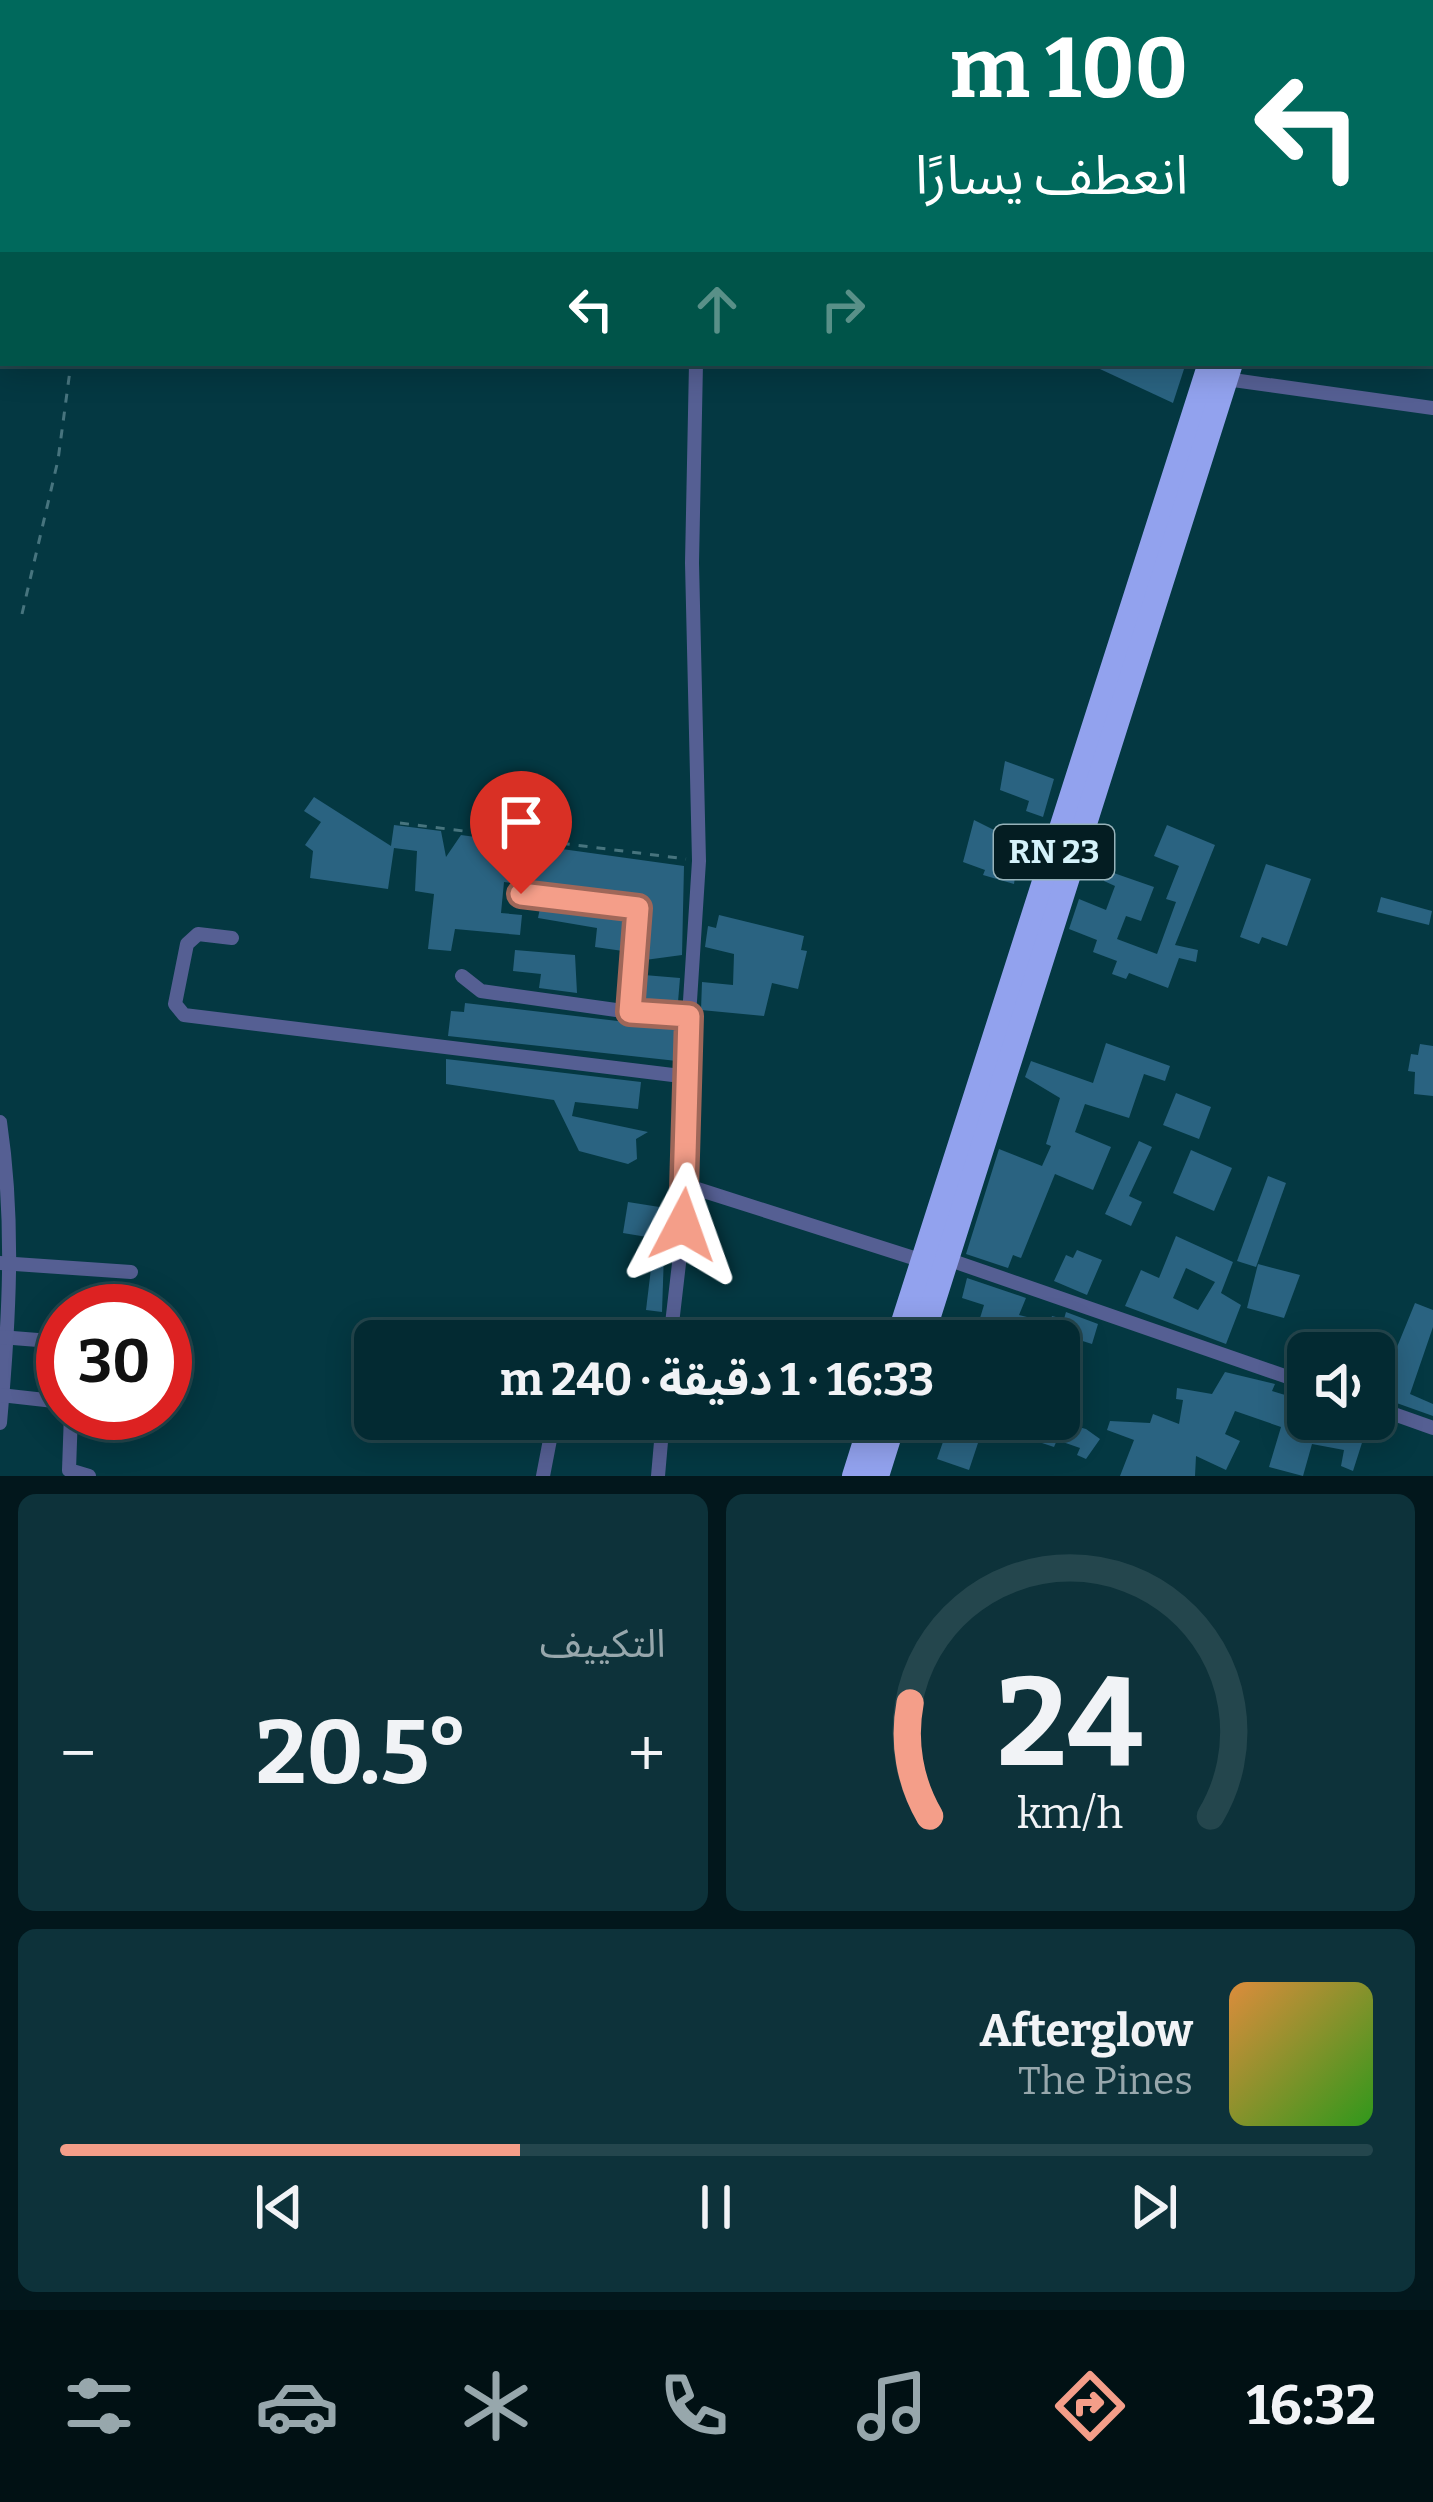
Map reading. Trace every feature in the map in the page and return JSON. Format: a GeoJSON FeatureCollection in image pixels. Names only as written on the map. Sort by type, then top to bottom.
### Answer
{"type":"FeatureCollection","features":[{"type":"Feature","properties":{"kind":"highway","name":"RN 23"},"geometry":{"type":"LineString","coordinates":[[907,1320],[935,1260],[1222,368]]}},
{"type":"Feature","properties":{"kind":"highway","name":"RN 23"},"geometry":{"type":"LineString","coordinates":[[925,1320],[935,1260]]}},
{"type":"Feature","properties":{"kind":"highway"},"geometry":{"type":"LineString","coordinates":[[854,1476],[865,1440]]}},
{"type":"Feature","properties":{"kind":"highway"},"geometry":{"type":"LineString","coordinates":[[877,1476],[888,1440]]}},
{"type":"Feature","properties":{"kind":"street"},"geometry":{"type":"LineString","coordinates":[[672,1320],[688,1186],[689,1016],[699,861],[692,563],[696,366]]}},
{"type":"Feature","properties":{"kind":"street"},"geometry":{"type":"LineString","coordinates":[[1222,368],[1433,408]]}},
{"type":"Feature","properties":{"kind":"street"},"geometry":{"type":"LineString","coordinates":[[521,894],[638,908],[630,1012]]}},
{"type":"Feature","properties":{"kind":"street"},"geometry":{"type":"LineString","coordinates":[[232,938],[192,937],[177,1011],[689,1077]]}},
{"type":"Feature","properties":{"kind":"street"},"geometry":{"type":"LineString","coordinates":[[462,976],[481,992],[689,1016]]}},
{"type":"Feature","properties":{"kind":"street"},"geometry":{"type":"LineString","coordinates":[[0,1122],[10,1192],[0,1424]]}},
{"type":"Feature","properties":{"kind":"street"},"geometry":{"type":"LineString","coordinates":[[688,1186],[935,1260],[1287,1377]]}},
{"type":"Feature","properties":{"kind":"street"},"geometry":{"type":"LineString","coordinates":[[5,1264],[131,1272]]}},
{"type":"Feature","properties":{"kind":"street"},"geometry":{"type":"LineString","coordinates":[[4,1338],[36,1340]]}},
{"type":"Feature","properties":{"kind":"street"},"geometry":{"type":"LineString","coordinates":[[1,1395],[36,1399]]}},
{"type":"Feature","properties":{"kind":"street"},"geometry":{"type":"LineString","coordinates":[[1395,1414],[1433,1428]]}},
{"type":"Feature","properties":{"kind":"street"},"geometry":{"type":"LineString","coordinates":[[70,1440],[69,1470],[89,1476]]}},
{"type":"Feature","properties":{"kind":"street"},"geometry":{"type":"LineString","coordinates":[[544,1476],[550,1440]]}},
{"type":"Feature","properties":{"kind":"street"},"geometry":{"type":"LineString","coordinates":[[658,1476],[662,1440]]}},
{"type":"Feature","properties":{"kind":"path"},"geometry":{"type":"LineString","coordinates":[[22,614],[58,460],[71,366]]}},
{"type":"Feature","properties":{"kind":"path"},"geometry":{"type":"LineString","coordinates":[[400,824],[699,861]]}},
{"type":"Feature","properties":{"kind":"building"},"geometry":{"type":"Polygon","coordinates":[[[1093,366],[1185,366],[1173,403],[1093,366]]]}},
{"type":"Feature","properties":{"kind":"building"},"geometry":{"type":"Polygon","coordinates":[[[1005,761],[1054,779],[1043,817],[1026,811],[1029,801],[1000,790],[1005,761]]]}},
{"type":"Feature","properties":{"kind":"building"},"geometry":{"type":"Polygon","coordinates":[[[314,797],[391,846],[394,825],[441,831],[446,857],[461,835],[684,866],[682,955],[645,960],[648,909],[643,898],[504,882],[501,913],[522,915],[520,935],[455,929],[451,951],[428,949],[434,894],[415,891],[417,851],[394,848],[388,889],[310,878],[313,851],[305,845],[321,822],[304,811],[314,797]]]}},
{"type":"Feature","properties":{"kind":"building"},"geometry":{"type":"Polygon","coordinates":[[[974,820],[1020,843],[1014,884],[983,875],[985,870],[963,862],[974,820]]]}},
{"type":"Feature","properties":{"kind":"building"},"geometry":{"type":"Polygon","coordinates":[[[1167,825],[1215,845],[1175,945],[1198,950],[1196,962],[1179,958],[1168,988],[1129,973],[1126,979],[1112,974],[1117,961],[1093,952],[1097,940],[1069,929],[1079,899],[1106,910],[1115,886],[1104,881],[1108,871],[1154,887],[1141,921],[1126,916],[1117,939],[1157,954],[1176,902],[1166,899],[1179,866],[1154,856],[1167,825]]]}},
{"type":"Feature","properties":{"kind":"building"},"geometry":{"type":"Polygon","coordinates":[[[1266,864],[1311,879],[1287,946],[1262,937],[1259,944],[1240,937],[1266,864]]]}},
{"type":"Feature","properties":{"kind":"building"},"geometry":{"type":"Polygon","coordinates":[[[1381,897],[1432,911],[1429,925],[1377,912],[1381,897]]]}},
{"type":"Feature","properties":{"kind":"building"},"geometry":{"type":"Polygon","coordinates":[[[540,908],[625,918],[623,951],[595,947],[597,928],[538,918],[540,908]]]}},
{"type":"Feature","properties":{"kind":"building"},"geometry":{"type":"Polygon","coordinates":[[[719,915],[804,936],[801,950],[807,951],[798,989],[772,983],[764,1016],[701,1010],[702,982],[733,985],[734,954],[705,947],[708,926],[716,928],[719,915]]]}},
{"type":"Feature","properties":{"kind":"building"},"geometry":{"type":"Polygon","coordinates":[[[515,950],[575,955],[577,993],[539,988],[541,974],[513,971],[515,950]]]}},
{"type":"Feature","properties":{"kind":"building"},"geometry":{"type":"Polygon","coordinates":[[[644,975],[680,978],[678,1002],[642,999],[644,975]]]}},
{"type":"Feature","properties":{"kind":"building"},"geometry":{"type":"Polygon","coordinates":[[[465,1003],[677,1028],[677,1061],[448,1036],[451,1011],[464,1012],[465,1003]]]}},
{"type":"Feature","properties":{"kind":"building"},"geometry":{"type":"Polygon","coordinates":[[[1106,1043],[1170,1066],[1165,1081],[1144,1074],[1129,1118],[1085,1104],[1075,1132],[1111,1147],[1093,1190],[1055,1174],[1021,1258],[1013,1255],[1008,1268],[966,1254],[999,1149],[1042,1166],[1051,1146],[1046,1144],[1060,1098],[1025,1077],[1031,1061],[1093,1083],[1106,1043]]]}},
{"type":"Feature","properties":{"kind":"building"},"geometry":{"type":"Polygon","coordinates":[[[1420,1044],[1433,1046],[1433,1096],[1414,1094],[1415,1072],[1408,1071],[1411,1054],[1418,1055],[1420,1044]]]}},
{"type":"Feature","properties":{"kind":"building"},"geometry":{"type":"Polygon","coordinates":[[[446,1059],[641,1082],[638,1109],[575,1102],[572,1116],[648,1132],[636,1139],[637,1159],[628,1164],[579,1151],[554,1100],[446,1084],[446,1059]]]}},
{"type":"Feature","properties":{"kind":"building"},"geometry":{"type":"Polygon","coordinates":[[[1176,1093],[1211,1107],[1199,1139],[1163,1125],[1176,1093]]]}},
{"type":"Feature","properties":{"kind":"building"},"geometry":{"type":"Polygon","coordinates":[[[1139,1141],[1152,1147],[1129,1196],[1142,1202],[1131,1226],[1105,1214],[1139,1141]]]}},
{"type":"Feature","properties":{"kind":"building"},"geometry":{"type":"Polygon","coordinates":[[[1191,1150],[1232,1168],[1214,1211],[1173,1193],[1191,1150]]]}},
{"type":"Feature","properties":{"kind":"building"},"geometry":{"type":"Polygon","coordinates":[[[1268,1176],[1286,1183],[1256,1267],[1237,1261],[1268,1176]]]}},
{"type":"Feature","properties":{"kind":"building"},"geometry":{"type":"Polygon","coordinates":[[[628,1202],[672,1209],[659,1239],[623,1233],[628,1202]]]}},
{"type":"Feature","properties":{"kind":"building"},"geometry":{"type":"Polygon","coordinates":[[[1176,1236],[1233,1262],[1221,1293],[1241,1305],[1226,1344],[1125,1306],[1141,1270],[1159,1278],[1176,1236]],[[1186,1268],[1173,1298],[1198,1310],[1215,1282],[1186,1268]]]}},
{"type":"Feature","properties":{"kind":"building"},"geometry":{"type":"Polygon","coordinates":[[[1077,1250],[1102,1260],[1087,1295],[1054,1281],[1066,1255],[1073,1258],[1077,1250]]]}},
{"type":"Feature","properties":{"kind":"building"},"geometry":{"type":"Polygon","coordinates":[[[653,1252],[664,1253],[662,1312],[646,1310],[653,1252]]]}},
{"type":"Feature","properties":{"kind":"building"},"geometry":{"type":"Polygon","coordinates":[[[1258,1264],[1300,1275],[1284,1318],[1247,1308],[1258,1264]]]}},
{"type":"Feature","properties":{"kind":"building"},"geometry":{"type":"Polygon","coordinates":[[[967,1278],[1026,1298],[1019,1315],[1026,1320],[979,1320],[984,1305],[962,1298],[967,1278]]]}},
{"type":"Feature","properties":{"kind":"building"},"geometry":{"type":"Polygon","coordinates":[[[1415,1303],[1433,1310],[1433,1327],[1410,1394],[1433,1404],[1433,1416],[1395,1402],[1395,1352],[1415,1303]]]}},
{"type":"Feature","properties":{"kind":"building"},"geometry":{"type":"Polygon","coordinates":[[[1066,1312],[1098,1324],[1092,1344],[1080,1340],[1080,1320],[1051,1320],[1052,1316],[1064,1319],[1066,1312]]]}},
{"type":"Feature","properties":{"kind":"building"},"geometry":{"type":"Polygon","coordinates":[[[1225,1372],[1275,1384],[1272,1391],[1287,1396],[1287,1440],[1363,1440],[1353,1471],[1341,1466],[1344,1450],[1312,1444],[1303,1476],[1269,1467],[1281,1427],[1235,1411],[1225,1434],[1240,1441],[1226,1470],[1196,1456],[1195,1476],[1120,1476],[1134,1440],[1107,1430],[1110,1421],[1150,1423],[1153,1414],[1179,1424],[1183,1400],[1176,1399],[1177,1388],[1212,1394],[1225,1372]]]}},
{"type":"Feature","properties":{"kind":"building"},"geometry":{"type":"Polygon","coordinates":[[[1080,1427],[1100,1439],[1086,1459],[1077,1455],[1080,1448],[1057,1440],[1080,1440],[1080,1427]]]}},
{"type":"Feature","properties":{"kind":"building"},"geometry":{"type":"Polygon","coordinates":[[[944,1440],[979,1440],[969,1470],[937,1459],[944,1440]]]}},
{"type":"Feature","properties":{"kind":"route"},"geometry":{"type":"LineString","coordinates":[[521,894],[638,908],[630,1012],[689,1016],[688,1186],[683,1225]]}}]}
